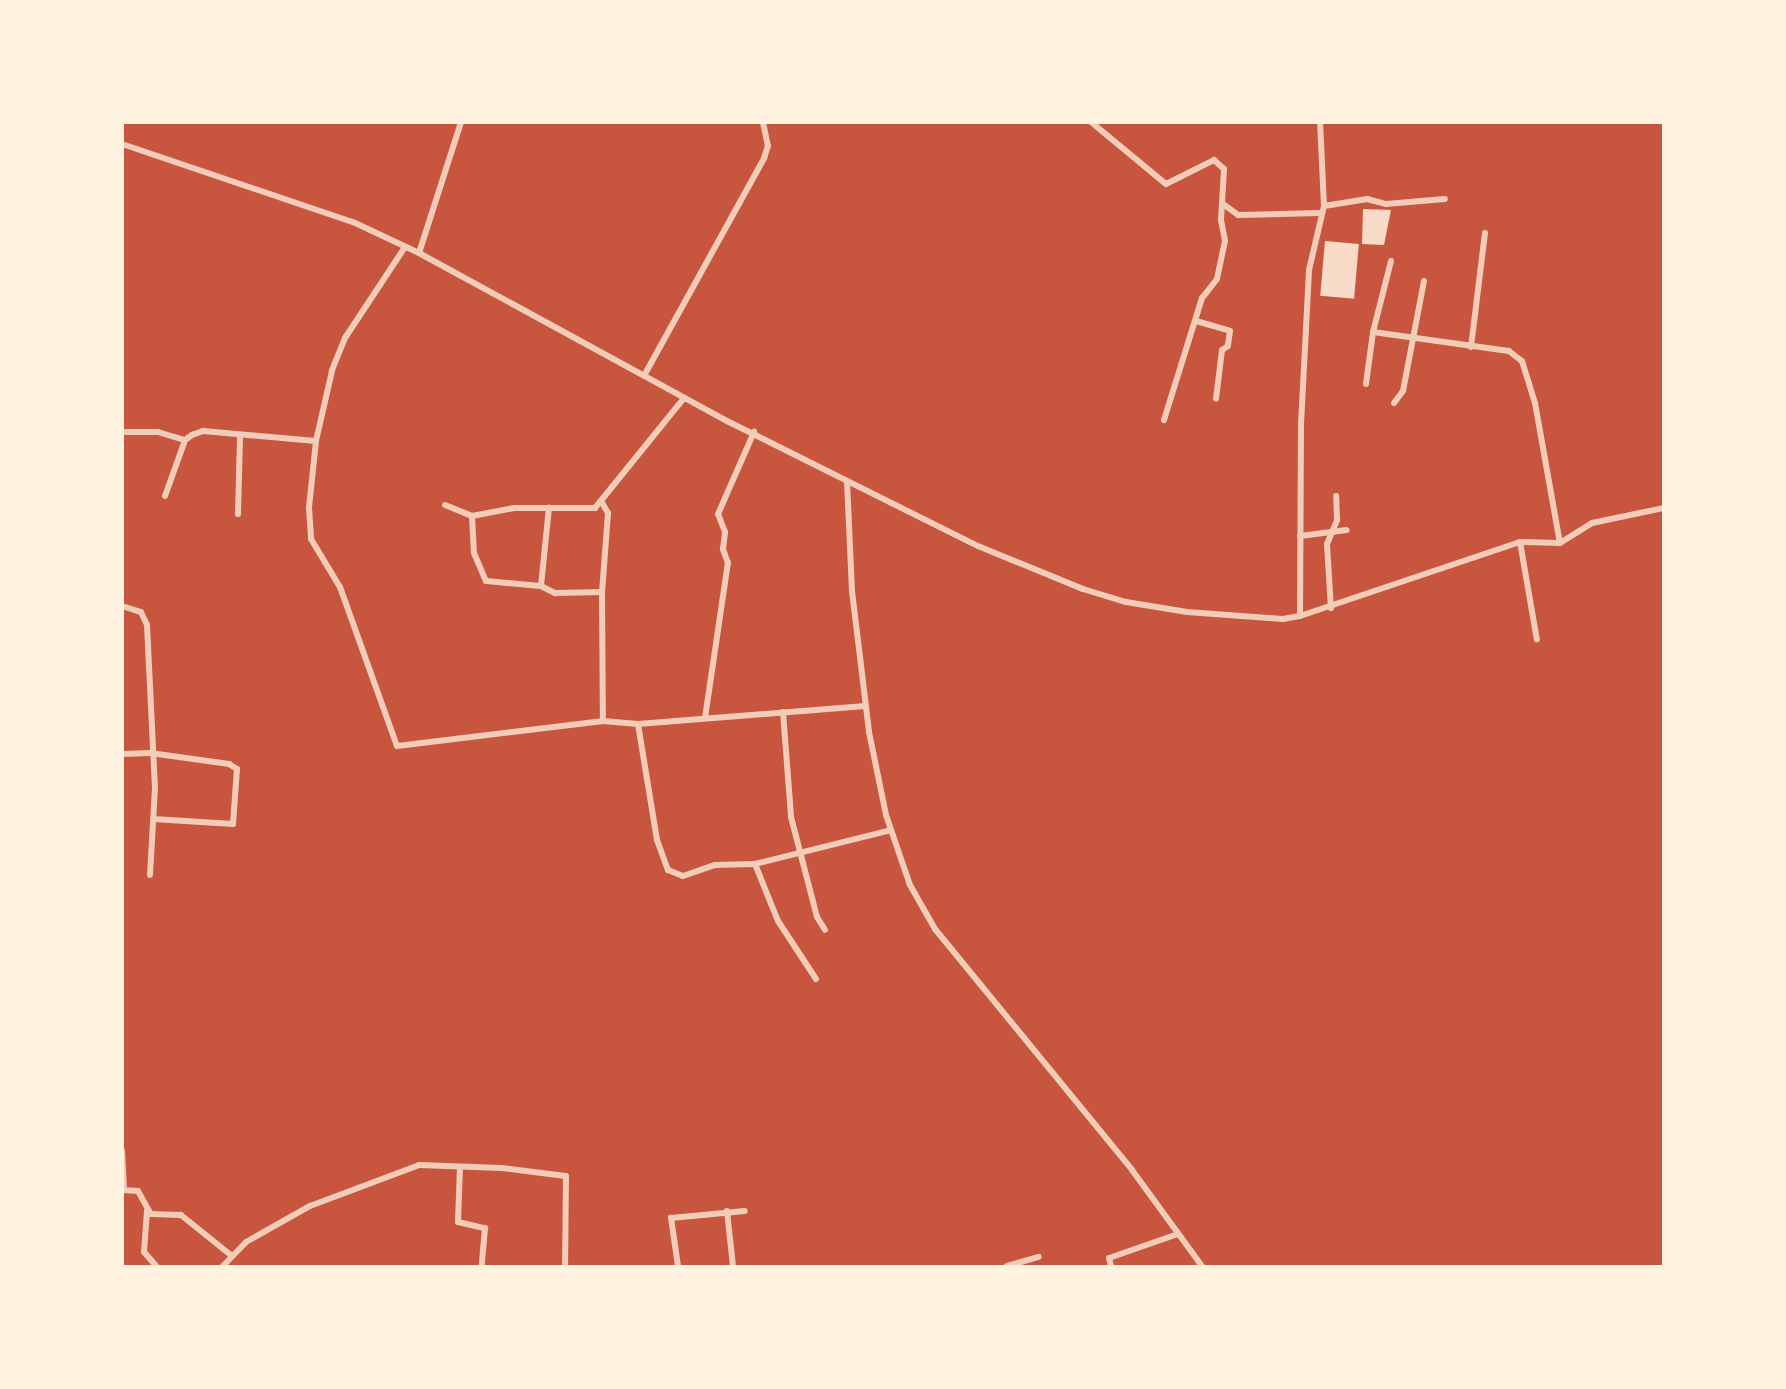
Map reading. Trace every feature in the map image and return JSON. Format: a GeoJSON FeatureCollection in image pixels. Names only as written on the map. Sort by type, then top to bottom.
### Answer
{"type":"FeatureCollection","features":[{"type":"Feature","properties":{"kind":"street"},"geometry":{"type":"LineString","coordinates":[[419,253],[461,122]]}},
{"type":"Feature","properties":{"kind":"street"},"geometry":{"type":"LineString","coordinates":[[645,374],[764,158],[768,146],[763,122]]}},
{"type":"Feature","properties":{"kind":"street"},"geometry":{"type":"LineString","coordinates":[[1091,122],[1166,184],[1219,160],[1224,169],[1225,241],[1217,279],[1202,298],[1164,420]]}},
{"type":"Feature","properties":{"kind":"street"},"geometry":{"type":"LineString","coordinates":[[1300,616],[1309,270],[1319,213],[1324,206],[1320,122]]}},
{"type":"Feature","properties":{"kind":"street"},"geometry":{"type":"LineString","coordinates":[[122,144],[353,222],[419,253],[645,374],[684,398],[847,481],[978,546],[1098,594],[1187,612],[1283,619],[1331,608],[1520,542],[1560,543],[1592,523],[1664,508]]}},
{"type":"Feature","properties":{"kind":"street"},"geometry":{"type":"LineString","coordinates":[[1324,206],[1367,199],[1386,204],[1445,199]]}},
{"type":"Feature","properties":{"kind":"street"},"geometry":{"type":"LineString","coordinates":[[1223,204],[1238,215],[1319,213]]}},
{"type":"Feature","properties":{"kind":"street"},"geometry":{"type":"LineString","coordinates":[[1471,348],[1485,233]]}},
{"type":"Feature","properties":{"kind":"street"},"geometry":{"type":"LineString","coordinates":[[405,247],[345,338],[316,441],[309,508],[311,539],[340,587],[397,746],[603,721],[638,724],[865,706]]}},
{"type":"Feature","properties":{"kind":"street"},"geometry":{"type":"LineString","coordinates":[[1366,384],[1373,332],[1391,261]]}},
{"type":"Feature","properties":{"kind":"street"},"geometry":{"type":"LineString","coordinates":[[1394,403],[1402,391],[1424,281]]}},
{"type":"Feature","properties":{"kind":"street"},"geometry":{"type":"LineString","coordinates":[[1196,321],[1230,331],[1228,346],[1222,350],[1216,399]]}},
{"type":"Feature","properties":{"kind":"street"},"geometry":{"type":"LineString","coordinates":[[1373,332],[1411,340],[1509,351],[1522,361],[1535,403],[1560,543]]}},
{"type":"Feature","properties":{"kind":"street"},"geometry":{"type":"LineString","coordinates":[[445,505],[472,516],[549,507],[587,509],[601,501],[684,398]]}},
{"type":"Feature","properties":{"kind":"street"},"geometry":{"type":"LineString","coordinates":[[122,432],[159,432],[185,440],[203,432],[316,441]]}},
{"type":"Feature","properties":{"kind":"street"},"geometry":{"type":"LineString","coordinates":[[705,718],[728,563],[723,549],[725,532],[718,514],[754,432]]}},
{"type":"Feature","properties":{"kind":"street"},"geometry":{"type":"LineString","coordinates":[[238,514],[240,435]]}},
{"type":"Feature","properties":{"kind":"street"},"geometry":{"type":"LineString","coordinates":[[165,496],[185,440]]}},
{"type":"Feature","properties":{"kind":"street"},"geometry":{"type":"LineString","coordinates":[[847,481],[852,591],[865,706],[876,776],[910,884],[935,929],[1202,1266]]}},
{"type":"Feature","properties":{"kind":"street"},"geometry":{"type":"LineString","coordinates":[[1331,608],[1330,535],[1337,520],[1336,496]]}},
{"type":"Feature","properties":{"kind":"street"},"geometry":{"type":"LineString","coordinates":[[601,501],[608,513],[602,592],[603,721]]}},
{"type":"Feature","properties":{"kind":"street"},"geometry":{"type":"LineString","coordinates":[[541,586],[549,507]]}},
{"type":"Feature","properties":{"kind":"street"},"geometry":{"type":"LineString","coordinates":[[472,516],[474,553],[486,582],[541,586],[555,593],[602,592]]}},
{"type":"Feature","properties":{"kind":"street"},"geometry":{"type":"LineString","coordinates":[[1300,536],[1330,535],[1347,530]]}},
{"type":"Feature","properties":{"kind":"street"},"geometry":{"type":"LineString","coordinates":[[1520,542],[1537,640]]}},
{"type":"Feature","properties":{"kind":"street"},"geometry":{"type":"LineString","coordinates":[[122,606],[141,612],[147,625],[153,819],[150,876]]}},
{"type":"Feature","properties":{"kind":"street"},"geometry":{"type":"LineString","coordinates":[[783,712],[787,791],[799,851],[817,917],[825,930]]}},
{"type":"Feature","properties":{"kind":"street"},"geometry":{"type":"LineString","coordinates":[[638,724],[657,840],[668,870],[683,876],[715,865],[755,864],[891,830]]}},
{"type":"Feature","properties":{"kind":"street"},"geometry":{"type":"LineString","coordinates":[[122,754],[150,753],[229,764],[238,775],[233,824],[153,819]]}},
{"type":"Feature","properties":{"kind":"street"},"geometry":{"type":"LineString","coordinates":[[755,864],[778,921],[816,979]]}},
{"type":"Feature","properties":{"kind":"street"},"geometry":{"type":"LineString","coordinates":[[122,1151],[123,1190],[138,1191],[147,1211],[144,1252],[156,1266]]}},
{"type":"Feature","properties":{"kind":"street"},"geometry":{"type":"LineString","coordinates":[[223,1266],[246,1242],[310,1206],[398,1170],[419,1165],[566,1176],[565,1266]]}},
{"type":"Feature","properties":{"kind":"street"},"geometry":{"type":"LineString","coordinates":[[460,1167],[458,1222],[485,1228],[482,1266]]}},
{"type":"Feature","properties":{"kind":"street"},"geometry":{"type":"LineString","coordinates":[[147,1211],[181,1214],[232,1256]]}},
{"type":"Feature","properties":{"kind":"street"},"geometry":{"type":"LineString","coordinates":[[727,1211],[733,1266]]}},
{"type":"Feature","properties":{"kind":"street"},"geometry":{"type":"LineString","coordinates":[[678,1266],[671,1218],[745,1211]]}},
{"type":"Feature","properties":{"kind":"street"},"geometry":{"type":"LineString","coordinates":[[1111,1266],[1110,1258],[1178,1234]]}},
{"type":"Feature","properties":{"kind":"street"},"geometry":{"type":"LineString","coordinates":[[1007,1266],[1039,1257]]}},
{"type":"Feature","properties":{"kind":"building"},"geometry":{"type":"Polygon","coordinates":[[[1363,209],[1391,210],[1384,245],[1362,244],[1363,209]]]}},
{"type":"Feature","properties":{"kind":"building"},"geometry":{"type":"Polygon","coordinates":[[[1325,241],[1359,244],[1354,299],[1320,296],[1325,241]]]}}]}
